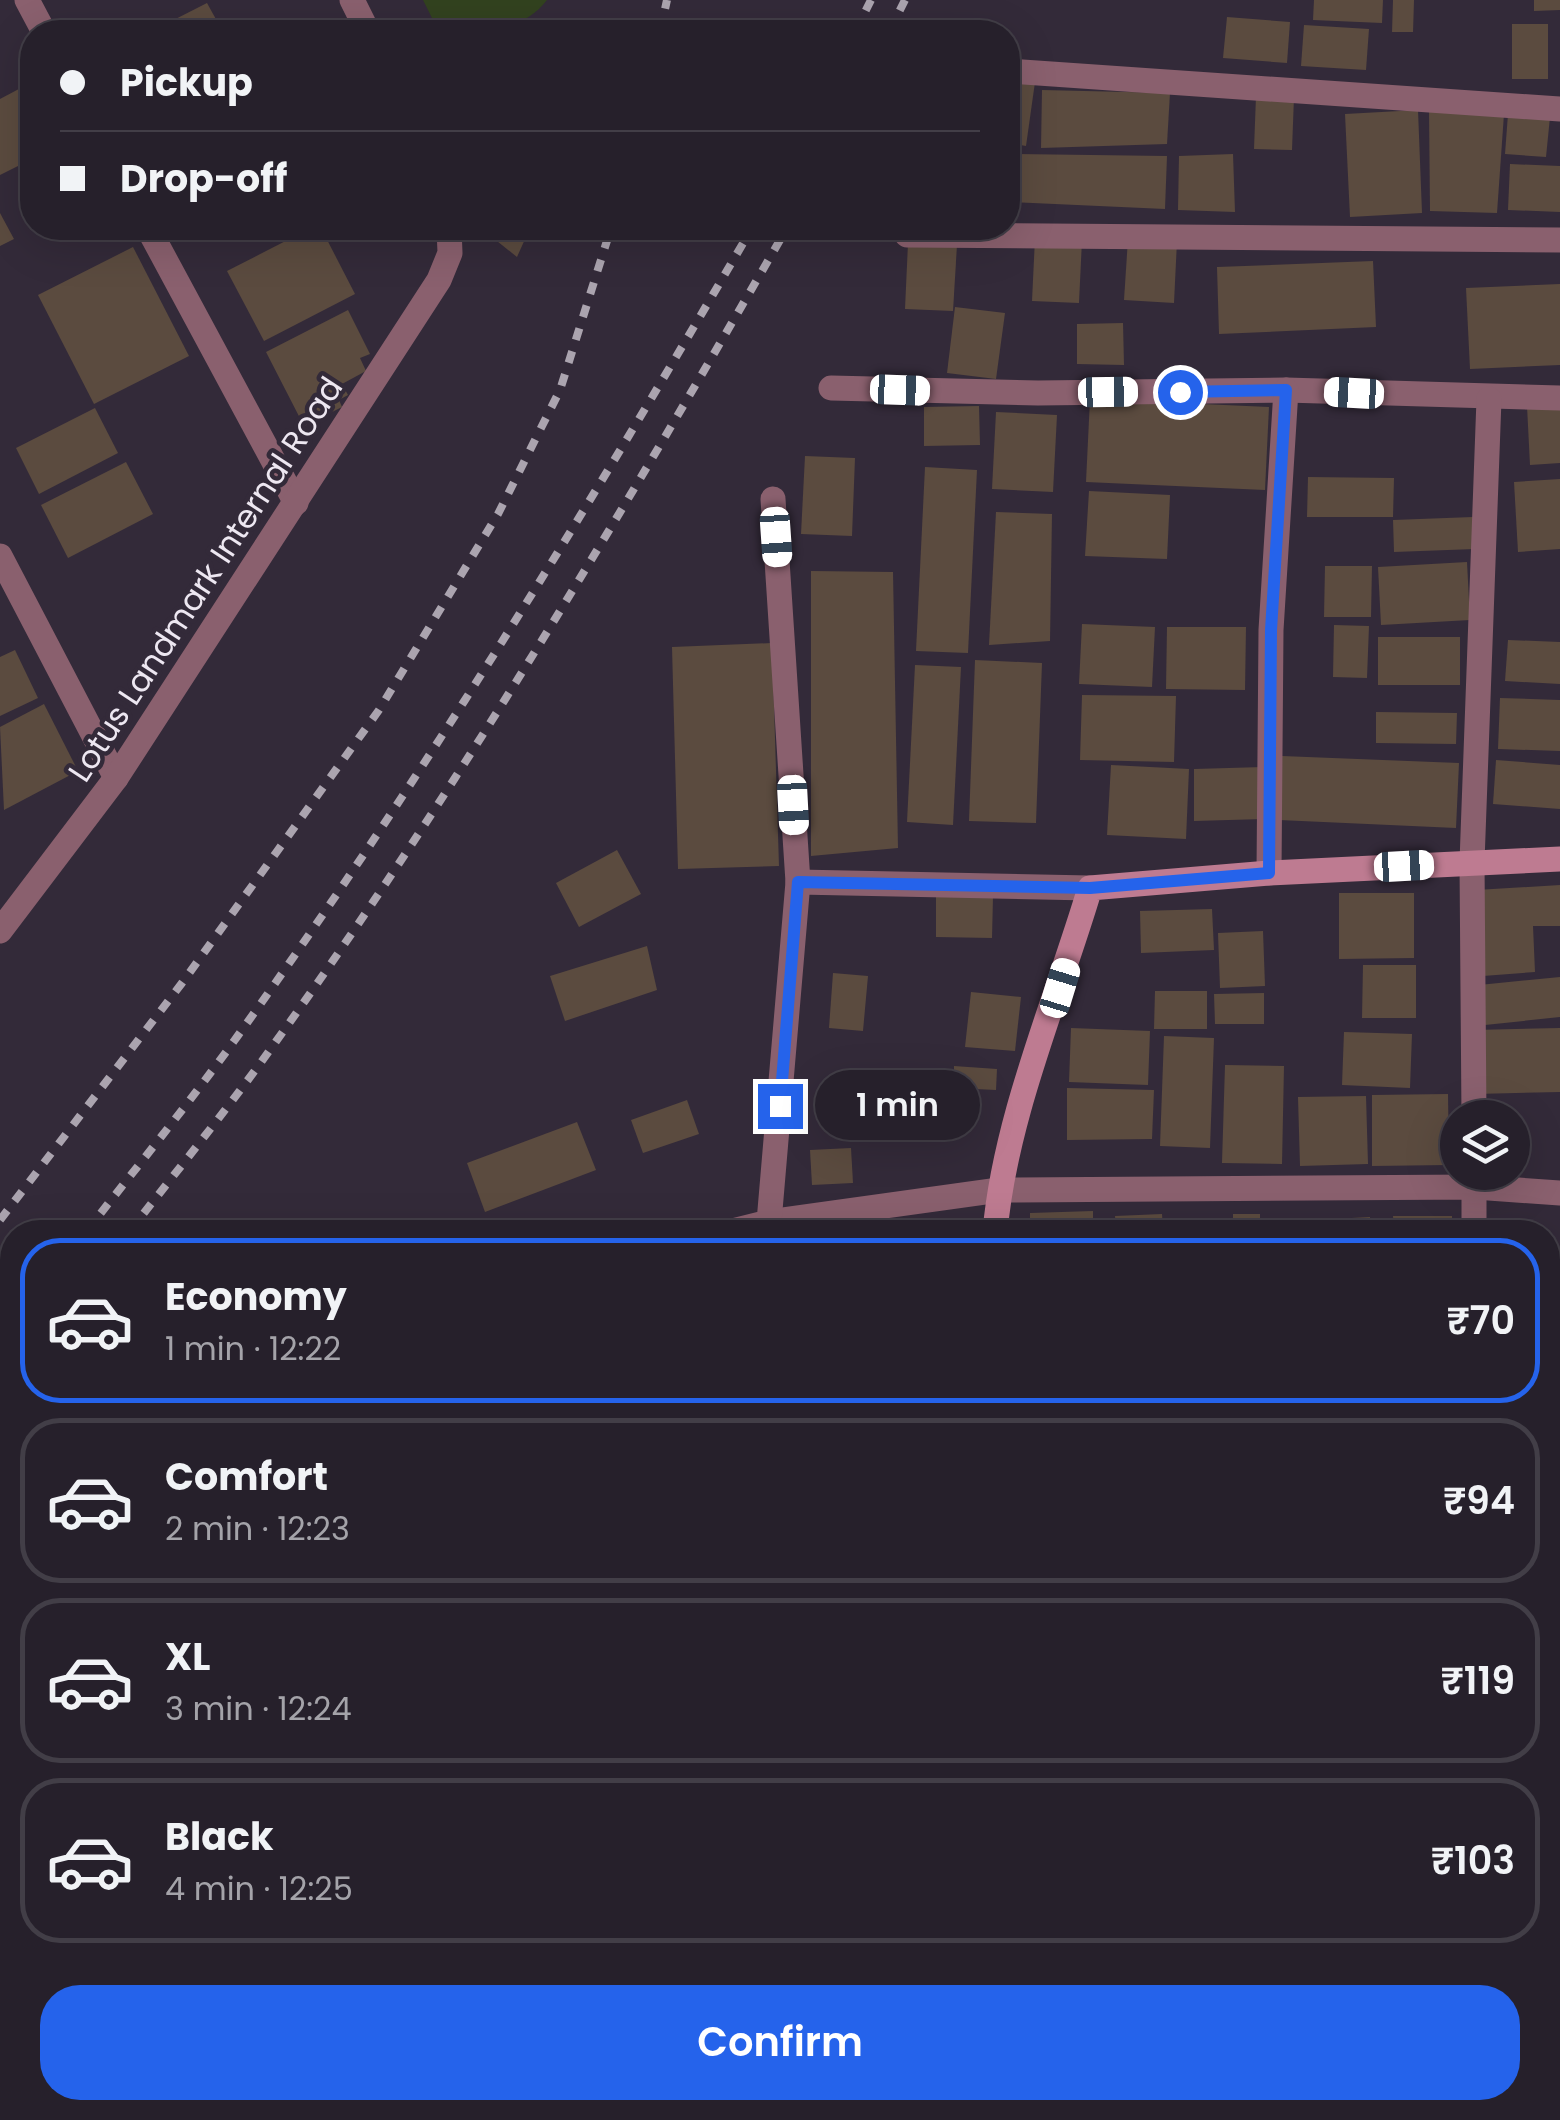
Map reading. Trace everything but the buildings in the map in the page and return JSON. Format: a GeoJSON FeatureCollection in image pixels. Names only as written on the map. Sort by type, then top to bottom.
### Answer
{"type":"FeatureCollection","features":[{"type":"Feature","properties":{"kind":"street"},"geometry":{"type":"LineString","coordinates":[[1020,72],[1560,109]]}},
{"type":"Feature","properties":{"kind":"street"},"geometry":{"type":"LineString","coordinates":[[1020,236],[1560,240]]}},
{"type":"Feature","properties":{"kind":"street"},"geometry":{"type":"LineString","coordinates":[[154,240],[296,502]]}},
{"type":"Feature","properties":{"kind":"street","name":"Lotus Landmark Internal Road"},"geometry":{"type":"LineString","coordinates":[[0,932],[116,778],[296,502],[439,280],[449,240]]}},
{"type":"Feature","properties":{"kind":"street"},"geometry":{"type":"LineString","coordinates":[[831,388],[1038,393],[1286,390],[1489,399],[1560,398]]}},
{"type":"Feature","properties":{"kind":"street"},"geometry":{"type":"LineString","coordinates":[[1269,873],[1271,630],[1286,390]]}},
{"type":"Feature","properties":{"kind":"street"},"geometry":{"type":"LineString","coordinates":[[1474,1100],[1472,862],[1489,399]]}},
{"type":"Feature","properties":{"kind":"street"},"geometry":{"type":"LineString","coordinates":[[769,1220],[798,882],[773,499]]}},
{"type":"Feature","properties":{"kind":"street"},"geometry":{"type":"LineString","coordinates":[[0,556],[116,778]]}},
{"type":"Feature","properties":{"kind":"street"},"geometry":{"type":"LineString","coordinates":[[798,882],[1090,888],[1269,873],[1560,859]]}},
{"type":"Feature","properties":{"kind":"street"},"geometry":{"type":"LineString","coordinates":[[996,1220],[999,1190],[1015,1125],[1090,888]]}},
{"type":"Feature","properties":{"kind":"street"},"geometry":{"type":"LineString","coordinates":[[783,1220],[999,1190],[1440,1181]]}},
{"type":"Feature","properties":{"kind":"street"},"geometry":{"type":"LineString","coordinates":[[1530,1188],[1560,1193]]}},
{"type":"Feature","properties":{"kind":"street"},"geometry":{"type":"LineString","coordinates":[[1474,1220],[1475,1190]]}},
{"type":"Feature","properties":{"kind":"green space"},"geometry":{"type":"Polygon","coordinates":[[[423,0],[547,0],[523,20],[433,20],[423,0]]]}},
{"type":"Feature","properties":{"kind":"railway"},"geometry":{"type":"LineString","coordinates":[[663,20],[667,0]]}},
{"type":"Feature","properties":{"kind":"railway"},"geometry":{"type":"LineString","coordinates":[[861,20],[871,0]]}},
{"type":"Feature","properties":{"kind":"railway"},"geometry":{"type":"LineString","coordinates":[[895,20],[905,0]]}},
{"type":"Feature","properties":{"kind":"railway"},"geometry":{"type":"LineString","coordinates":[[0,1220],[182,983],[379,710],[498,514],[560,390],[607,240]]}},
{"type":"Feature","properties":{"kind":"railway"},"geometry":{"type":"LineString","coordinates":[[95,1220],[234,1041],[438,742],[745,240]]}},
{"type":"Feature","properties":{"kind":"railway"},"geometry":{"type":"LineString","coordinates":[[138,1220],[259,1065],[400,862],[599,548],[780,240]]}},
{"type":"Feature","properties":{"kind":"route"},"geometry":{"type":"LineString","coordinates":[[780,1106],[798,882],[1090,888],[1269,873],[1271,630],[1286,390],[1180,392]]}}]}
